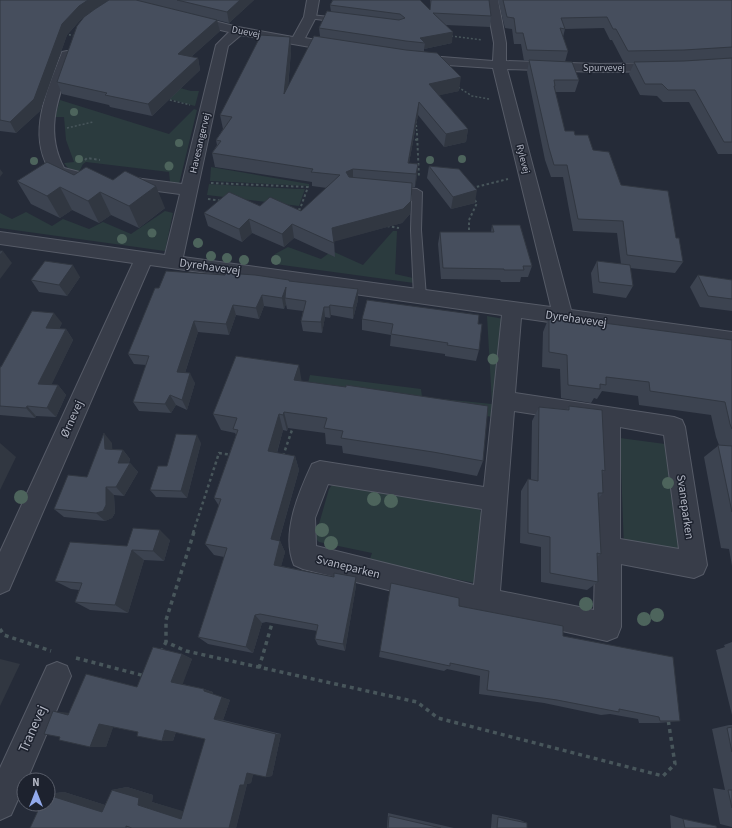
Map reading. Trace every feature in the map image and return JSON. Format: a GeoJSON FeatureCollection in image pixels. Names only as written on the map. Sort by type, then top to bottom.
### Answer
{"type":"FeatureCollection","features":[{"type":"Feature","properties":{"kind":"street"},"geometry":{"type":"LineString","coordinates":[[297,41],[310,17],[313,0]]}},
{"type":"Feature","properties":{"kind":"street","name":"Rylevej"},"geometry":{"type":"LineString","coordinates":[[492,0],[500,43],[499,65],[562,317]]}},
{"type":"Feature","properties":{"kind":"street","name":"Duevej"},"geometry":{"type":"LineString","coordinates":[[177,16],[238,31],[350,50]]}},
{"type":"Feature","properties":{"kind":"street","name":"Havesangervej"},"geometry":{"type":"LineString","coordinates":[[173,261],[222,45],[238,31]]}},
{"type":"Feature","properties":{"kind":"street"},"geometry":{"type":"LineString","coordinates":[[72,42],[46,119],[45,132],[49,156],[58,171],[73,176],[95,178]]}},
{"type":"Feature","properties":{"kind":"street"},"geometry":{"type":"LineString","coordinates":[[405,58],[499,65]]}},
{"type":"Feature","properties":{"kind":"street","name":"Spurvevej"},"geometry":{"type":"LineString","coordinates":[[499,65],[588,69],[671,67]]}},
{"type":"Feature","properties":{"kind":"street"},"geometry":{"type":"LineString","coordinates":[[116,181],[189,190]]}},
{"type":"Feature","properties":{"kind":"street","name":"Dyrehavevej"},"geometry":{"type":"LineString","coordinates":[[0,238],[732,340]]}},
{"type":"Feature","properties":{"kind":"street","name":"Ørnevej"},"geometry":{"type":"LineString","coordinates":[[0,581],[144,257]]}},
{"type":"Feature","properties":{"kind":"street"},"geometry":{"type":"LineString","coordinates":[[486,601],[512,310]]}},
{"type":"Feature","properties":{"kind":"street","name":"Svaneparken"},"geometry":{"type":"LineString","coordinates":[[504,400],[674,427],[694,565],[608,550]]}},
{"type":"Feature","properties":{"kind":"street","name":"Svaneparken"},"geometry":{"type":"LineString","coordinates":[[495,500],[320,472],[303,518],[303,556],[486,601],[608,627],[609,416]]}},
{"type":"Feature","properties":{"kind":"street","name":"Tranevej"},"geometry":{"type":"LineString","coordinates":[[0,804],[58,665]]}},
{"type":"Feature","properties":{"kind":"lane"},"geometry":{"type":"LineString","coordinates":[[310,17],[348,21]]}},
{"type":"Feature","properties":{"kind":"lane"},"geometry":{"type":"LineString","coordinates":[[382,189],[418,192],[416,230],[420,297]]}},
{"type":"Feature","properties":{"kind":"path"},"geometry":{"type":"LineString","coordinates":[[446,36],[500,43]]}},
{"type":"Feature","properties":{"kind":"path"},"geometry":{"type":"LineString","coordinates":[[457,85],[461,90],[484,100],[508,98]]}},
{"type":"Feature","properties":{"kind":"path"},"geometry":{"type":"LineString","coordinates":[[416,117],[419,174],[418,192]]}},
{"type":"Feature","properties":{"kind":"path"},"geometry":{"type":"LineString","coordinates":[[45,132],[80,126],[93,122]]}},
{"type":"Feature","properties":{"kind":"path"},"geometry":{"type":"LineString","coordinates":[[412,174],[419,174]]}},
{"type":"Feature","properties":{"kind":"path"},"geometry":{"type":"LineString","coordinates":[[466,189],[527,175]]}},
{"type":"Feature","properties":{"kind":"path"},"geometry":{"type":"LineString","coordinates":[[189,190],[308,187],[300,209]]}},
{"type":"Feature","properties":{"kind":"path"},"geometry":{"type":"LineString","coordinates":[[189,190],[225,201]]}},
{"type":"Feature","properties":{"kind":"path"},"geometry":{"type":"LineString","coordinates":[[469,240],[469,220],[477,203],[473,199]]}},
{"type":"Feature","properties":{"kind":"path"},"geometry":{"type":"LineString","coordinates":[[292,208],[307,210]]}},
{"type":"Feature","properties":{"kind":"path"},"geometry":{"type":"LineString","coordinates":[[384,226],[416,230]]}},
{"type":"Feature","properties":{"kind":"path"},"geometry":{"type":"LineString","coordinates":[[281,462],[293,426]]}},
{"type":"Feature","properties":{"kind":"path"},"geometry":{"type":"LineString","coordinates":[[159,656],[166,642],[166,620],[219,453],[234,455]]}},
{"type":"Feature","properties":{"kind":"path"},"geometry":{"type":"LineString","coordinates":[[259,668],[275,615]]}},
{"type":"Feature","properties":{"kind":"path"},"geometry":{"type":"LineString","coordinates":[[0,628],[4,635],[58,665],[148,677]]}},
{"type":"Feature","properties":{"kind":"path"},"geometry":{"type":"LineString","coordinates":[[166,642],[186,651],[417,702],[438,718],[663,776],[675,764],[667,712]]}},
{"type":"Feature","properties":{"kind":"shaded area"},"geometry":{"type":"Polygon","coordinates":[[[85,62],[191,91],[199,91],[195,106],[80,75],[85,62]]]}},
{"type":"Feature","properties":{"kind":"shaded area"},"geometry":{"type":"Polygon","coordinates":[[[60,100],[169,134],[194,109],[197,110],[179,184],[170,182],[169,172],[86,162],[83,164],[79,172],[68,168],[64,163],[74,162],[66,140],[64,117],[55,117],[60,100]]]}},
{"type":"Feature","properties":{"kind":"shaded area"},"geometry":{"type":"Polygon","coordinates":[[[211,167],[309,184],[309,186],[210,181],[211,167]]]}},
{"type":"Feature","properties":{"kind":"shaded area"},"geometry":{"type":"Polygon","coordinates":[[[209,184],[305,189],[299,206],[207,195],[209,184]]]}},
{"type":"Feature","properties":{"kind":"shaded area"},"geometry":{"type":"Polygon","coordinates":[[[165,211],[173,213],[165,251],[0,228],[0,213],[12,219],[26,212],[52,226],[63,219],[89,229],[103,222],[131,234],[165,211]]]}},
{"type":"Feature","properties":{"kind":"shaded area"},"geometry":{"type":"Polygon","coordinates":[[[393,231],[397,231],[395,274],[413,278],[414,283],[275,264],[272,260],[275,254],[288,247],[321,259],[332,251],[363,265],[393,231]]]}},
{"type":"Feature","properties":{"kind":"shaded area"},"geometry":{"type":"Polygon","coordinates":[[[487,316],[504,319],[499,418],[307,387],[310,375],[421,389],[422,397],[492,404],[487,316]]]}},
{"type":"Feature","properties":{"kind":"shaded area"},"geometry":{"type":"Polygon","coordinates":[[[620,438],[665,444],[668,450],[683,550],[624,549],[620,438]]]}},
{"type":"Feature","properties":{"kind":"shaded area"},"geometry":{"type":"Polygon","coordinates":[[[332,485],[479,508],[483,518],[475,583],[369,562],[372,553],[319,542],[315,538],[329,489],[332,485]]]}},
{"type":"Feature","properties":{"kind":"building"},"geometry":{"type":"Polygon","coordinates":[[[0,0],[88,0],[79,6],[62,24],[34,99],[10,122],[0,120],[0,0]]]}},
{"type":"Feature","properties":{"kind":"building"},"geometry":{"type":"Polygon","coordinates":[[[109,0],[136,0],[217,20],[178,54],[198,58],[148,104],[105,95],[107,93],[57,82],[77,26],[84,17],[109,0]]]}},
{"type":"Feature","properties":{"kind":"building"},"geometry":{"type":"Polygon","coordinates":[[[177,0],[240,0],[227,12],[177,0]]]}},
{"type":"Feature","properties":{"kind":"building"},"geometry":{"type":"Polygon","coordinates":[[[333,0],[420,0],[430,10],[431,0],[489,0],[491,16],[433,13],[453,32],[420,38],[425,43],[319,28],[327,11],[399,20],[405,18],[400,14],[330,5],[333,0]]]}},
{"type":"Feature","properties":{"kind":"building"},"geometry":{"type":"Polygon","coordinates":[[[503,0],[732,0],[732,47],[628,51],[616,29],[613,29],[607,17],[561,18],[565,29],[560,28],[568,51],[527,50],[523,33],[516,33],[514,18],[507,17],[503,0]]]}},
{"type":"Feature","properties":{"kind":"building"},"geometry":{"type":"Polygon","coordinates":[[[261,35],[290,37],[284,94],[314,36],[406,50],[437,53],[461,77],[429,84],[468,129],[446,134],[419,102],[408,163],[418,164],[416,174],[353,169],[346,172],[349,177],[412,183],[411,201],[403,209],[332,228],[334,243],[292,224],[282,234],[249,219],[239,229],[204,213],[229,192],[260,206],[270,197],[301,211],[340,175],[311,172],[313,169],[212,153],[221,141],[216,140],[232,117],[220,115],[261,35]]]}},
{"type":"Feature","properties":{"kind":"building"},"geometry":{"type":"Polygon","coordinates":[[[732,58],[732,142],[724,142],[695,90],[668,90],[662,84],[645,84],[634,62],[684,61],[732,58]]]}},
{"type":"Feature","properties":{"kind":"building"},"geometry":{"type":"Polygon","coordinates":[[[529,60],[572,62],[579,80],[554,80],[554,86],[565,131],[574,131],[575,135],[588,135],[593,150],[609,152],[621,185],[668,191],[676,238],[679,238],[683,262],[627,255],[623,221],[578,219],[567,165],[554,165],[529,60]]]}},
{"type":"Feature","properties":{"kind":"building"},"geometry":{"type":"Polygon","coordinates":[[[47,162],[74,175],[86,167],[113,180],[125,171],[156,186],[129,206],[100,192],[88,201],[60,187],[47,196],[17,181],[47,162]]]}},
{"type":"Feature","properties":{"kind":"building"},"geometry":{"type":"Polygon","coordinates":[[[429,166],[459,169],[477,190],[453,197],[429,166]]]}},
{"type":"Feature","properties":{"kind":"building"},"geometry":{"type":"Polygon","coordinates":[[[492,225],[520,225],[532,266],[523,266],[524,270],[443,268],[440,232],[494,232],[492,225]]]}},
{"type":"Feature","properties":{"kind":"building"},"geometry":{"type":"Polygon","coordinates":[[[45,261],[73,265],[59,285],[31,280],[45,261]]]}},
{"type":"Feature","properties":{"kind":"building"},"geometry":{"type":"Polygon","coordinates":[[[597,261],[630,265],[633,286],[599,282],[597,261]]]}},
{"type":"Feature","properties":{"kind":"building"},"geometry":{"type":"Polygon","coordinates":[[[166,271],[225,275],[226,273],[255,275],[289,281],[358,289],[353,308],[330,305],[329,307],[324,307],[321,322],[301,321],[306,301],[285,298],[286,287],[282,298],[262,295],[256,308],[233,305],[226,324],[194,321],[177,372],[190,373],[182,400],[170,395],[165,404],[133,402],[149,356],[128,354],[155,288],[159,288],[166,271]]]}},
{"type":"Feature","properties":{"kind":"building"},"geometry":{"type":"Polygon","coordinates":[[[698,275],[732,280],[732,299],[708,296],[698,275]]]}},
{"type":"Feature","properties":{"kind":"building"},"geometry":{"type":"Polygon","coordinates":[[[367,300],[479,315],[478,324],[482,324],[479,350],[447,345],[448,343],[391,334],[393,324],[362,319],[367,300]]]}},
{"type":"Feature","properties":{"kind":"building"},"geometry":{"type":"Polygon","coordinates":[[[32,311],[54,313],[46,328],[66,329],[38,384],[58,385],[47,408],[0,406],[0,367],[32,311]]]}},
{"type":"Feature","properties":{"kind":"building"},"geometry":{"type":"Polygon","coordinates":[[[549,317],[732,340],[732,429],[725,402],[650,391],[649,382],[606,377],[606,385],[600,384],[600,389],[568,385],[567,355],[549,352],[549,317]]]}},
{"type":"Feature","properties":{"kind":"building"},"geometry":{"type":"Polygon","coordinates":[[[236,356],[299,365],[294,380],[346,387],[346,385],[488,406],[483,461],[341,438],[343,431],[324,428],[327,418],[284,412],[283,415],[279,414],[268,451],[295,456],[271,539],[280,541],[274,565],[334,577],[334,573],[356,577],[343,644],[315,639],[318,625],[260,614],[255,615],[246,647],[198,637],[227,548],[205,544],[221,499],[214,498],[238,430],[233,429],[237,418],[213,414],[236,356]]]}},
{"type":"Feature","properties":{"kind":"building"},"geometry":{"type":"Polygon","coordinates":[[[569,406],[602,410],[605,471],[602,470],[603,493],[598,493],[601,554],[597,553],[598,582],[550,573],[550,537],[528,533],[528,479],[538,481],[539,407],[569,410],[569,406]]]}},
{"type":"Feature","properties":{"kind":"building"},"geometry":{"type":"Polygon","coordinates":[[[104,433],[105,449],[123,450],[118,463],[130,463],[116,487],[106,487],[106,505],[103,511],[96,513],[54,509],[68,475],[87,477],[104,433]]]}},
{"type":"Feature","properties":{"kind":"building"},"geometry":{"type":"Polygon","coordinates":[[[176,434],[197,435],[181,491],[150,490],[158,466],[167,466],[176,434]]]}},
{"type":"Feature","properties":{"kind":"building"},"geometry":{"type":"Polygon","coordinates":[[[718,445],[732,446],[732,512],[718,445]]]}},
{"type":"Feature","properties":{"kind":"building"},"geometry":{"type":"Polygon","coordinates":[[[133,528],[160,530],[153,551],[132,550],[115,605],[75,602],[82,583],[55,581],[70,542],[127,546],[133,528]]]}},
{"type":"Feature","properties":{"kind":"building"},"geometry":{"type":"Polygon","coordinates":[[[391,583],[459,598],[459,606],[563,626],[563,636],[673,657],[680,721],[660,721],[659,717],[619,709],[619,712],[557,700],[487,690],[489,671],[450,663],[450,666],[380,651],[391,583]]]}},
{"type":"Feature","properties":{"kind":"building"},"geometry":{"type":"Polygon","coordinates":[[[153,647],[182,654],[171,682],[204,689],[204,691],[222,697],[214,719],[276,734],[266,777],[247,773],[244,785],[240,785],[229,828],[132,828],[126,826],[126,828],[30,828],[37,812],[56,812],[56,798],[102,812],[112,790],[139,798],[138,805],[181,819],[205,739],[165,730],[162,741],[137,736],[138,732],[99,724],[90,747],[59,740],[60,737],[44,734],[53,711],[68,715],[86,674],[137,687],[153,647]]]}},
{"type":"Feature","properties":{"kind":"building"},"geometry":{"type":"Polygon","coordinates":[[[732,727],[732,752],[727,728],[732,727]]]}},
{"type":"Feature","properties":{"kind":"building"},"geometry":{"type":"Polygon","coordinates":[[[728,790],[732,790],[732,808],[728,790]]]}},
{"type":"Feature","properties":{"kind":"building"},"geometry":{"type":"Polygon","coordinates":[[[389,816],[441,828],[388,828],[389,816]]]}},
{"type":"Feature","properties":{"kind":"building"},"geometry":{"type":"Polygon","coordinates":[[[498,817],[527,823],[527,828],[497,828],[498,817]]]}},
{"type":"Feature","properties":{"kind":"building"},"geometry":{"type":"Polygon","coordinates":[[[683,819],[716,826],[717,828],[685,828],[683,819]]]}}]}
